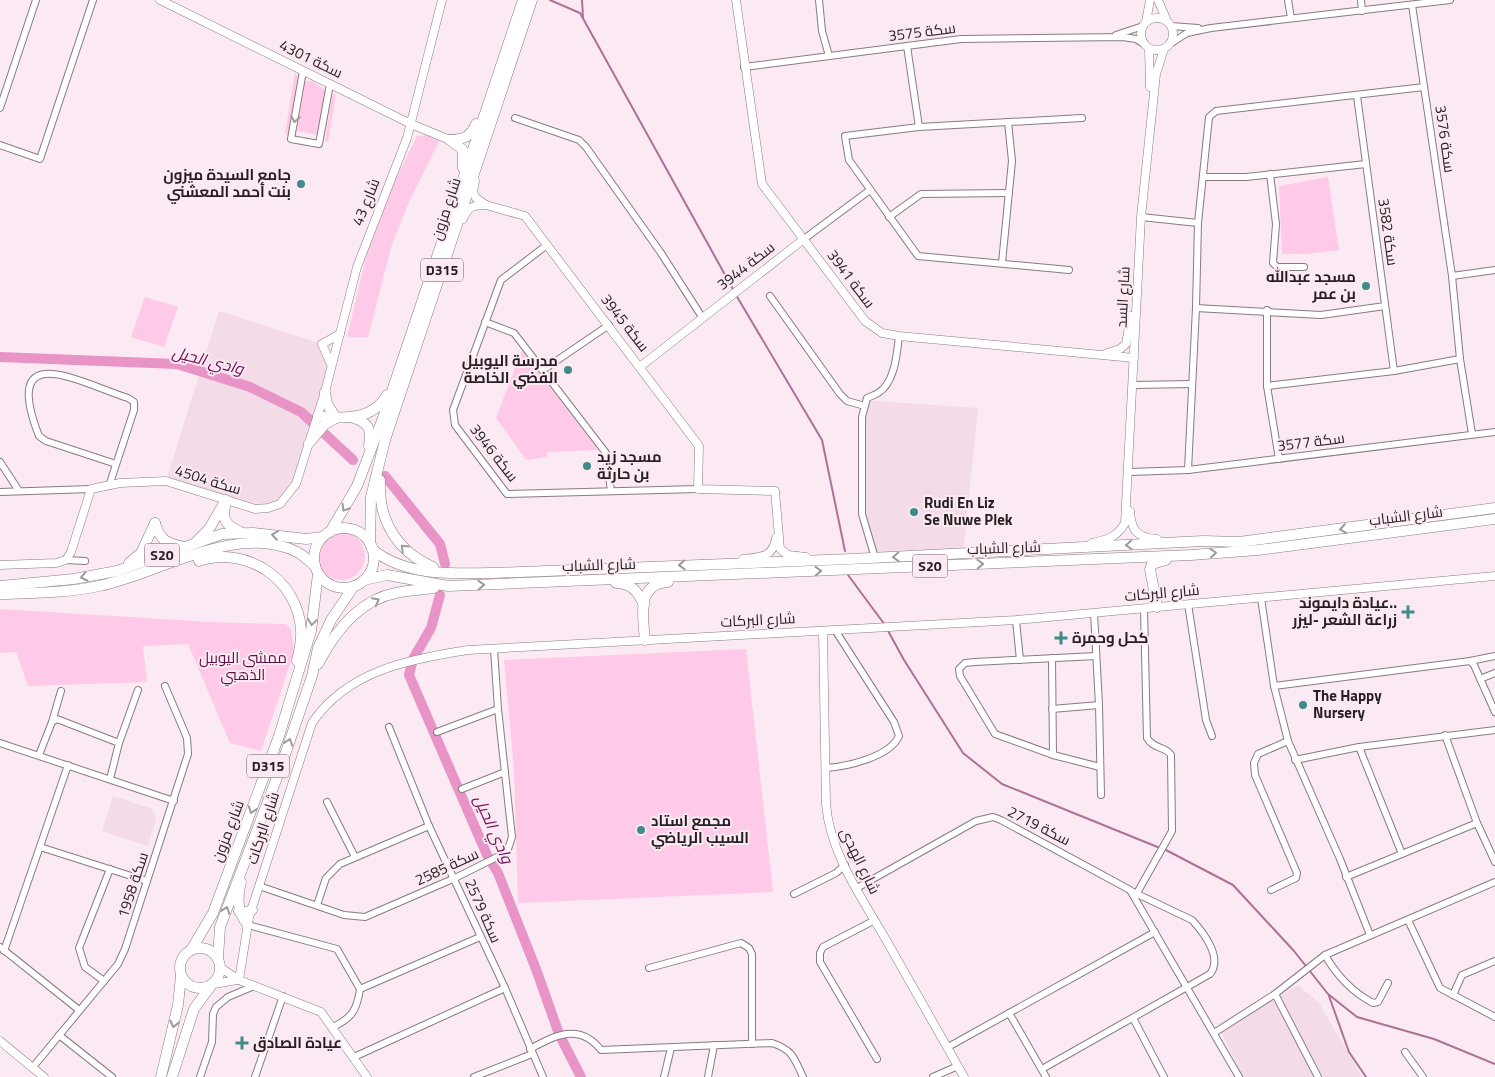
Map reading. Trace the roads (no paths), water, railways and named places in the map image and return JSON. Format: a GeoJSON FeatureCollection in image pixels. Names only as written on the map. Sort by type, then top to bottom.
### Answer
{"type":"FeatureCollection","features":[{"type":"Feature","properties":{"kind":"main road","name":"شارع مزون"},"geometry":{"type":"LineString","coordinates":[[326,534],[357,486],[400,369],[523,0]]}},
{"type":"Feature","properties":{"kind":"main road","name":"شارع مزون"},"geometry":{"type":"LineString","coordinates":[[371,546],[372,497],[385,440],[532,0]]}},
{"type":"Feature","properties":{"kind":"main road"},"geometry":{"type":"LineString","coordinates":[[450,140],[467,138],[472,135],[496,80]]}},
{"type":"Feature","properties":{"kind":"main road"},"geometry":{"type":"LineString","coordinates":[[450,140],[463,150],[462,184]]}},
{"type":"Feature","properties":{"kind":"main road"},"geometry":{"type":"LineString","coordinates":[[318,416],[350,417],[375,410],[380,406],[400,369]]}},
{"type":"Feature","properties":{"kind":"main road"},"geometry":{"type":"LineString","coordinates":[[325,392],[327,404],[336,418]]}},
{"type":"Feature","properties":{"kind":"main road"},"geometry":{"type":"LineString","coordinates":[[350,417],[363,421],[369,430],[370,438],[368,454],[357,486]]}},
{"type":"Feature","properties":{"kind":"main road"},"geometry":{"type":"LineString","coordinates":[[309,443],[325,424],[336,418]]}},
{"type":"Feature","properties":{"kind":"main road"},"geometry":{"type":"LineString","coordinates":[[385,440],[379,493],[381,508],[386,522],[392,534],[419,561],[446,572]]}},
{"type":"Feature","properties":{"kind":"main road"},"geometry":{"type":"LineString","coordinates":[[226,500],[224,512],[226,524],[244,533]]}},
{"type":"Feature","properties":{"kind":"main road"},"geometry":{"type":"LineString","coordinates":[[117,571],[141,554],[155,523],[161,538],[167,543],[189,546],[209,529],[226,500]]}},
{"type":"Feature","properties":{"kind":"main road","name":"شارع الشباب"},"geometry":{"type":"LineString","coordinates":[[371,546],[384,558],[400,566],[446,572],[485,573],[1248,541],[1494,508]]}},
{"type":"Feature","properties":{"kind":"main road","name":"شارع الشباب"},"geometry":{"type":"LineString","coordinates":[[364,580],[387,575],[448,586],[1192,555],[1258,550],[1495,519]]}},
{"type":"Feature","properties":{"kind":"main road","name":"S20"},"geometry":{"type":"LineString","coordinates":[[0,586],[74,580],[117,571],[222,534],[244,533],[289,538],[326,534],[348,529],[356,532],[371,546]]}},
{"type":"Feature","properties":{"kind":"main road"},"geometry":{"type":"LineString","coordinates":[[316,570],[315,550],[326,534]]}},
{"type":"Feature","properties":{"kind":"main road","name":"S20"},"geometry":{"type":"LineString","coordinates":[[0,594],[76,590],[116,582],[222,546],[252,542],[278,545],[298,552],[332,586],[341,588],[354,586],[364,580]]}},
{"type":"Feature","properties":{"kind":"main road"},"geometry":{"type":"LineString","coordinates":[[364,580],[371,569],[371,546]]}},
{"type":"Feature","properties":{"kind":"main road"},"geometry":{"type":"LineString","coordinates":[[1157,608],[1150,569],[1152,564],[1192,555]]}},
{"type":"Feature","properties":{"kind":"main road"},"geometry":{"type":"LineString","coordinates":[[116,582],[160,573],[220,556],[249,561],[266,570],[286,590],[295,607],[300,625],[301,640],[291,698]]}},
{"type":"Feature","properties":{"kind":"main road"},"geometry":{"type":"LineString","coordinates":[[1105,558],[1141,565],[1152,582]]}},
{"type":"Feature","properties":{"kind":"main road","name":"شارع مزون"},"geometry":{"type":"LineString","coordinates":[[191,950],[213,913],[253,809],[291,698],[311,631],[316,570]]}},
{"type":"Feature","properties":{"kind":"main road"},"geometry":{"type":"LineString","coordinates":[[646,640],[644,605],[647,591],[660,582],[794,572]]}},
{"type":"Feature","properties":{"kind":"main road"},"geometry":{"type":"LineString","coordinates":[[518,583],[622,583],[632,586],[638,592],[644,605]]}},
{"type":"Feature","properties":{"kind":"main road","name":"شارع مزون"},"geometry":{"type":"LineString","coordinates":[[219,963],[220,928],[312,676],[324,632],[354,586]]}},
{"type":"Feature","properties":{"kind":"main road"},"geometry":{"type":"LineString","coordinates":[[312,676],[340,627],[369,604],[394,593],[448,586]]}},
{"type":"Feature","properties":{"kind":"main road"},"geometry":{"type":"LineString","coordinates":[[248,925],[239,911],[240,888],[251,846]]}},
{"type":"Feature","properties":{"kind":"main road"},"geometry":{"type":"LineString","coordinates":[[239,911],[244,913],[252,910]]}},
{"type":"Feature","properties":{"kind":"main road"},"geometry":{"type":"LineString","coordinates":[[191,950],[197,948],[208,950],[219,963]]}},
{"type":"Feature","properties":{"kind":"main road","name":"D315"},"geometry":{"type":"LineString","coordinates":[[161,1077],[178,1005],[181,976],[180,964],[186,953],[191,950]]}},
{"type":"Feature","properties":{"kind":"main road","name":"D315"},"geometry":{"type":"LineString","coordinates":[[172,1077],[194,1008],[212,985],[219,963]]}},
{"type":"Feature","properties":{"kind":"main road"},"geometry":{"type":"LineString","coordinates":[[181,976],[184,982],[196,989],[212,985]]}},
{"type":"Feature","properties":{"kind":"street"},"geometry":{"type":"LineString","coordinates":[[0,108],[36,0]]}},
{"type":"Feature","properties":{"kind":"street"},"geometry":{"type":"LineString","coordinates":[[0,145],[40,159],[93,0]]}},
{"type":"Feature","properties":{"kind":"street","name":"سكة 4301"},"geometry":{"type":"LineString","coordinates":[[160,0],[411,124],[450,140]]}},
{"type":"Feature","properties":{"kind":"street","name":"شارع 43"},"geometry":{"type":"LineString","coordinates":[[318,416],[364,246],[411,124],[442,0]]}},
{"type":"Feature","properties":{"kind":"street","name":"سكة 3941"},"geometry":{"type":"LineString","coordinates":[[736,0],[762,184],[865,321],[882,333],[899,336],[1134,358]]}},
{"type":"Feature","properties":{"kind":"street"},"geometry":{"type":"LineString","coordinates":[[819,0],[822,31],[829,56]]}},
{"type":"Feature","properties":{"kind":"street"},"geometry":{"type":"LineString","coordinates":[[1150,0],[1140,35],[1146,46],[1167,47],[1187,33],[1211,28],[1450,0]]}},
{"type":"Feature","properties":{"kind":"street"},"geometry":{"type":"LineString","coordinates":[[1158,0],[1173,35],[1167,47]]}},
{"type":"Feature","properties":{"kind":"street"},"geometry":{"type":"LineString","coordinates":[[1288,0],[1291,18]]}},
{"type":"Feature","properties":{"kind":"street"},"geometry":{"type":"LineString","coordinates":[[1361,0],[1362,11]]}},
{"type":"Feature","properties":{"kind":"street","name":"سكة 3576"},"geometry":{"type":"LineString","coordinates":[[1412,5],[1452,276],[1460,359],[1472,434]]}},
{"type":"Feature","properties":{"kind":"street"},"geometry":{"type":"LineString","coordinates":[[1144,24],[1154,18],[1169,24],[1211,28]]}},
{"type":"Feature","properties":{"kind":"street","name":"سكة 3575"},"geometry":{"type":"LineString","coordinates":[[1105,37],[1136,30],[1144,24]]}},
{"type":"Feature","properties":{"kind":"street","name":"سكة 3575"},"geometry":{"type":"LineString","coordinates":[[744,67],[961,40],[1105,37],[1136,39],[1146,46]]}},
{"type":"Feature","properties":{"kind":"street"},"geometry":{"type":"LineString","coordinates":[[907,46],[919,127]]}},
{"type":"Feature","properties":{"kind":"street","name":"شارع السد"},"geometry":{"type":"LineString","coordinates":[[1146,46],[1149,124]]}},
{"type":"Feature","properties":{"kind":"street","name":"شارع السد"},"geometry":{"type":"LineString","coordinates":[[1128,489],[1141,217],[1149,124],[1156,74],[1167,47]]}},
{"type":"Feature","properties":{"kind":"street"},"geometry":{"type":"LineString","coordinates":[[303,71],[291,139],[318,144],[330,84]]}},
{"type":"Feature","properties":{"kind":"street"},"geometry":{"type":"LineString","coordinates":[[1188,470],[1198,223],[1208,121],[1216,111],[1424,87]]}},
{"type":"Feature","properties":{"kind":"street","name":"سكة 3582"},"geometry":{"type":"LineString","coordinates":[[1356,96],[1394,371]]}},
{"type":"Feature","properties":{"kind":"street"},"geometry":{"type":"LineString","coordinates":[[515,118],[579,140],[586,147],[662,253],[702,317]]}},
{"type":"Feature","properties":{"kind":"street"},"geometry":{"type":"LineString","coordinates":[[1069,270],[918,256],[888,217],[849,160],[845,136],[919,127],[1082,118]]}},
{"type":"Feature","properties":{"kind":"street"},"geometry":{"type":"LineString","coordinates":[[1002,263],[1012,161],[1008,122]]}},
{"type":"Feature","properties":{"kind":"street"},"geometry":{"type":"LineString","coordinates":[[479,158],[474,192],[476,198],[486,205]]}},
{"type":"Feature","properties":{"kind":"street"},"geometry":{"type":"LineString","coordinates":[[1203,177],[1270,174],[1366,164]]}},
{"type":"Feature","properties":{"kind":"street"},"geometry":{"type":"LineString","coordinates":[[1270,174],[1275,207],[1273,263],[1277,267],[1304,268]]}},
{"type":"Feature","properties":{"kind":"street","name":"سكة 3944"},"geometry":{"type":"LineString","coordinates":[[640,366],[870,190]]}},
{"type":"Feature","properties":{"kind":"street"},"geometry":{"type":"LineString","coordinates":[[888,217],[921,194],[1009,193]]}},
{"type":"Feature","properties":{"kind":"street"},"geometry":{"type":"LineString","coordinates":[[449,248],[468,209],[474,205],[486,205]]}},
{"type":"Feature","properties":{"kind":"street","name":"سكة 3945"},"geometry":{"type":"LineString","coordinates":[[486,205],[525,216],[640,366],[699,446],[698,489]]}},
{"type":"Feature","properties":{"kind":"street"},"geometry":{"type":"LineString","coordinates":[[1141,217],[1198,223]]}},
{"type":"Feature","properties":{"kind":"street","name":"سكة 3946"},"geometry":{"type":"LineString","coordinates":[[548,245],[501,280],[452,410],[455,425],[507,494],[698,489],[775,491],[780,549],[788,555],[850,559]]}},
{"type":"Feature","properties":{"kind":"street"},"geometry":{"type":"LineString","coordinates":[[1452,276],[1495,270]]}},
{"type":"Feature","properties":{"kind":"street"},"geometry":{"type":"LineString","coordinates":[[1102,354],[1115,352],[1126,344],[1129,336],[1132,308],[1137,292]]}},
{"type":"Feature","properties":{"kind":"street"},"geometry":{"type":"LineString","coordinates":[[770,296],[840,394],[847,401],[865,406]]}},
{"type":"Feature","properties":{"kind":"street"},"geometry":{"type":"LineString","coordinates":[[1196,308],[1267,310],[1321,315],[1385,306]]}},
{"type":"Feature","properties":{"kind":"street"},"geometry":{"type":"LineString","coordinates":[[1267,310],[1267,386],[1280,459]]}},
{"type":"Feature","properties":{"kind":"street"},"geometry":{"type":"LineString","coordinates":[[485,322],[514,333],[606,453],[611,491]]}},
{"type":"Feature","properties":{"kind":"street"},"geometry":{"type":"LineString","coordinates":[[542,370],[609,325]]}},
{"type":"Feature","properties":{"kind":"street"},"geometry":{"type":"LineString","coordinates":[[331,366],[329,357],[322,344],[340,334]]}},
{"type":"Feature","properties":{"kind":"street"},"geometry":{"type":"LineString","coordinates":[[875,558],[862,514],[862,417],[867,398],[879,393],[888,381],[896,360],[899,336]]}},
{"type":"Feature","properties":{"kind":"street"},"geometry":{"type":"LineString","coordinates":[[1267,386],[1394,371],[1460,359]]}},
{"type":"Feature","properties":{"kind":"street"},"geometry":{"type":"LineString","coordinates":[[28,374],[60,378],[132,399],[135,406],[108,486]]}},
{"type":"Feature","properties":{"kind":"street"},"geometry":{"type":"LineString","coordinates":[[1133,385],[1192,384]]}},
{"type":"Feature","properties":{"kind":"street"},"geometry":{"type":"LineString","coordinates":[[24,415],[39,436],[46,441],[116,464]]}},
{"type":"Feature","properties":{"kind":"street","name":"سكة 4504"},"geometry":{"type":"LineString","coordinates":[[0,492],[91,489],[148,481],[166,481],[256,509],[268,508],[280,504],[296,484],[318,416]]}},
{"type":"Feature","properties":{"kind":"street","name":"سكة 3577"},"geometry":{"type":"LineString","coordinates":[[1129,472],[1188,470],[1495,432]]}},
{"type":"Feature","properties":{"kind":"street"},"geometry":{"type":"LineString","coordinates":[[0,462],[18,491]]}},
{"type":"Feature","properties":{"kind":"street"},"geometry":{"type":"LineString","coordinates":[[66,560],[71,552],[91,489]]}},
{"type":"Feature","properties":{"kind":"street"},"geometry":{"type":"LineString","coordinates":[[1128,489],[1130,517],[1133,528],[1139,535],[1145,539],[1203,542]]}},
{"type":"Feature","properties":{"kind":"street"},"geometry":{"type":"LineString","coordinates":[[1042,549],[1094,543],[1108,540],[1120,534],[1125,523],[1128,489]]}},
{"type":"Feature","properties":{"kind":"street","name":"سكة 3946"},"geometry":{"type":"LineString","coordinates":[[705,564],[768,556],[775,546],[777,531]]}},
{"type":"Feature","properties":{"kind":"street"},"geometry":{"type":"LineString","coordinates":[[0,565],[56,563],[66,560],[85,561]]}},
{"type":"Feature","properties":{"kind":"street","name":"شارع البركات"},"geometry":{"type":"LineString","coordinates":[[239,980],[252,910],[304,743],[312,723],[331,698],[348,686],[412,659],[468,650],[1016,620],[1495,576]]}},
{"type":"Feature","properties":{"kind":"street"},"geometry":{"type":"LineString","coordinates":[[1261,598],[1274,686],[1288,741],[1370,935]]}},
{"type":"Feature","properties":{"kind":"street"},"geometry":{"type":"LineString","coordinates":[[1188,604],[1206,720],[1212,736]]}},
{"type":"Feature","properties":{"kind":"street"},"geometry":{"type":"LineString","coordinates":[[1134,891],[1169,837],[1173,824],[1171,755],[1167,750],[1154,746],[1147,738],[1144,609]]}},
{"type":"Feature","properties":{"kind":"street"},"geometry":{"type":"LineString","coordinates":[[1094,613],[1101,795]]}},
{"type":"Feature","properties":{"kind":"street"},"geometry":{"type":"LineString","coordinates":[[1016,620],[1020,660]]}},
{"type":"Feature","properties":{"kind":"street"},"geometry":{"type":"LineString","coordinates":[[825,768],[857,764],[893,744],[899,736],[894,722],[835,630]]}},
{"type":"Feature","properties":{"kind":"street","name":"شارع الهدى"},"geometry":{"type":"LineString","coordinates":[[823,631],[827,824],[832,840],[856,888],[964,1077]]}},
{"type":"Feature","properties":{"kind":"street","name":"سكة 2585"},"geometry":{"type":"LineString","coordinates":[[259,886],[344,915],[365,917],[455,878],[503,854],[508,849],[512,837],[498,708],[494,649]]}},
{"type":"Feature","properties":{"kind":"street"},"geometry":{"type":"LineString","coordinates":[[1096,656],[965,662],[959,669],[960,676],[994,734],[1053,755],[1100,767]]}},
{"type":"Feature","properties":{"kind":"street"},"geometry":{"type":"LineString","coordinates":[[1274,686],[1470,661],[1495,656]]}},
{"type":"Feature","properties":{"kind":"street"},"geometry":{"type":"LineString","coordinates":[[1052,658],[1053,755]]}},
{"type":"Feature","properties":{"kind":"street"},"geometry":{"type":"LineString","coordinates":[[1470,661],[1495,711]]}},
{"type":"Feature","properties":{"kind":"street"},"geometry":{"type":"LineString","coordinates":[[1480,679],[1495,673]]}},
{"type":"Feature","properties":{"kind":"street","name":"سكة 1958"},"geometry":{"type":"LineString","coordinates":[[33,1067],[122,957],[174,800],[189,748],[166,686]]}},
{"type":"Feature","properties":{"kind":"street"},"geometry":{"type":"LineString","coordinates":[[110,779],[119,743],[138,690]]}},
{"type":"Feature","properties":{"kind":"street"},"geometry":{"type":"LineString","coordinates":[[39,755],[52,722],[61,691]]}},
{"type":"Feature","properties":{"kind":"street"},"geometry":{"type":"LineString","coordinates":[[1052,709],[1099,705]]}},
{"type":"Feature","properties":{"kind":"street"},"geometry":{"type":"LineString","coordinates":[[437,732],[498,708]]}},
{"type":"Feature","properties":{"kind":"street"},"geometry":{"type":"LineString","coordinates":[[52,722],[57,719],[119,743]]}},
{"type":"Feature","properties":{"kind":"street","name":"سكة 2579"},"geometry":{"type":"LineString","coordinates":[[389,727],[429,826],[505,988],[543,1077]]}},
{"type":"Feature","properties":{"kind":"street"},"geometry":{"type":"LineString","coordinates":[[1295,760],[1359,747],[1495,730]]}},
{"type":"Feature","properties":{"kind":"street"},"geometry":{"type":"LineString","coordinates":[[1445,735],[1477,823],[1495,862]]}},
{"type":"Feature","properties":{"kind":"street"},"geometry":{"type":"LineString","coordinates":[[1271,890],[1296,878],[1297,873],[1255,775],[1254,763],[1258,754],[1288,741]]}},
{"type":"Feature","properties":{"kind":"street"},"geometry":{"type":"LineString","coordinates":[[0,743],[174,800]]}},
{"type":"Feature","properties":{"kind":"street"},"geometry":{"type":"LineString","coordinates":[[1359,747],[1402,854]]}},
{"type":"Feature","properties":{"kind":"street"},"geometry":{"type":"LineString","coordinates":[[68,765],[2,949],[80,1010]]}},
{"type":"Feature","properties":{"kind":"street"},"geometry":{"type":"LineString","coordinates":[[462,789],[505,772]]}},
{"type":"Feature","properties":{"kind":"street"},"geometry":{"type":"LineString","coordinates":[[327,802],[355,857]]}},
{"type":"Feature","properties":{"kind":"street","name":"سكة 2719"},"geometry":{"type":"LineString","coordinates":[[856,888],[976,821],[993,818],[1015,827],[1192,920],[1199,927],[1216,957],[1215,967],[1210,974],[1042,1069]]}},
{"type":"Feature","properties":{"kind":"street"},"geometry":{"type":"LineString","coordinates":[[1346,877],[1477,823]]}},
{"type":"Feature","properties":{"kind":"street"},"geometry":{"type":"LineString","coordinates":[[317,905],[326,878],[332,870],[355,857],[429,826]]}},
{"type":"Feature","properties":{"kind":"street"},"geometry":{"type":"LineString","coordinates":[[40,847],[147,881]]}},
{"type":"Feature","properties":{"kind":"street"},"geometry":{"type":"LineString","coordinates":[[794,894],[836,873],[845,865]]}},
{"type":"Feature","properties":{"kind":"street"},"geometry":{"type":"LineString","coordinates":[[104,981],[85,967],[79,948],[110,869]]}},
{"type":"Feature","properties":{"kind":"street"},"geometry":{"type":"LineString","coordinates":[[1214,1033],[1275,994],[1325,955],[1495,882]]}},
{"type":"Feature","properties":{"kind":"street","name":"سكة 2719"},"geometry":{"type":"LineString","coordinates":[[1134,891],[1186,988],[1239,1077]]}},
{"type":"Feature","properties":{"kind":"street"},"geometry":{"type":"LineString","coordinates":[[875,920],[823,947],[820,953],[820,962],[877,1059]]}},
{"type":"Feature","properties":{"kind":"street"},"geometry":{"type":"LineString","coordinates":[[1408,920],[1440,988],[1495,1017]]}},
{"type":"Feature","properties":{"kind":"street"},"geometry":{"type":"LineString","coordinates":[[248,925],[337,949],[360,989],[357,1008],[353,1014],[332,1027]]}},
{"type":"Feature","properties":{"kind":"street"},"geometry":{"type":"LineString","coordinates":[[948,1047],[1156,932]]}},
{"type":"Feature","properties":{"kind":"street"},"geometry":{"type":"LineString","coordinates":[[360,989],[480,937]]}},
{"type":"Feature","properties":{"kind":"street"},"geometry":{"type":"LineString","coordinates":[[649,968],[741,943],[749,948],[752,954],[752,1044]]}},
{"type":"Feature","properties":{"kind":"street"},"geometry":{"type":"LineString","coordinates":[[1325,955],[1333,969],[1349,987],[1373,1003],[1378,1002],[1388,983]]}},
{"type":"Feature","properties":{"kind":"street"},"geometry":{"type":"LineString","coordinates":[[1453,995],[1462,975],[1495,961]]}},
{"type":"Feature","properties":{"kind":"street"},"geometry":{"type":"LineString","coordinates":[[219,963],[239,980],[321,1012],[367,1077]]}},
{"type":"Feature","properties":{"kind":"street"},"geometry":{"type":"LineString","coordinates":[[212,985],[239,980]]}},
{"type":"Feature","properties":{"kind":"street"},"geometry":{"type":"LineString","coordinates":[[200,1077],[212,1042],[213,1014],[216,1007],[228,998],[254,986]]}},
{"type":"Feature","properties":{"kind":"street"},"geometry":{"type":"LineString","coordinates":[[354,1057],[505,988]]}},
{"type":"Feature","properties":{"kind":"street"},"geometry":{"type":"LineString","coordinates":[[1275,994],[1318,1077]]}},
{"type":"Feature","properties":{"kind":"street"},"geometry":{"type":"LineString","coordinates":[[255,1077],[283,996]]}},
{"type":"Feature","properties":{"kind":"street"},"geometry":{"type":"LineString","coordinates":[[1009,1013],[1046,1077]]}},
{"type":"Feature","properties":{"kind":"street"},"geometry":{"type":"LineString","coordinates":[[1133,1018],[1164,1077]]}},
{"type":"Feature","properties":{"kind":"street"},"geometry":{"type":"LineString","coordinates":[[474,1077],[531,1052],[548,1038],[568,1034],[589,1039],[600,1050],[772,1043],[786,1047],[793,1056],[802,1077]]}},
{"type":"Feature","properties":{"kind":"street"},"geometry":{"type":"LineString","coordinates":[[59,1035],[112,1077]]}},
{"type":"Feature","properties":{"kind":"street"},"geometry":{"type":"LineString","coordinates":[[0,1041],[44,1077]]}},
{"type":"Feature","properties":{"kind":"street"},"geometry":{"type":"LineString","coordinates":[[708,1077],[714,1045]]}},
{"type":"Feature","properties":{"kind":"street"},"geometry":{"type":"LineString","coordinates":[[664,1077],[671,1048]]}},
{"type":"Feature","properties":{"kind":"street"},"geometry":{"type":"LineString","coordinates":[[1404,1052],[1423,1077]]}},
{"type":"Feature","properties":{"kind":"street"},"geometry":{"type":"LineString","coordinates":[[933,1077],[958,1066]]}},
{"type":"Feature","properties":{"kind":"waterway"},"geometry":{"type":"LineString","coordinates":[[550,0],[580,13],[734,291]]}},
{"type":"Feature","properties":{"kind":"waterway"},"geometry":{"type":"LineString","coordinates":[[582,0],[583,18]]}},
{"type":"Feature","properties":{"kind":"waterway"},"geometry":{"type":"LineString","coordinates":[[736,295],[822,440],[845,551]]}},
{"type":"Feature","properties":{"kind":"waterway","name":"وادي الحيل"},"geometry":{"type":"LineString","coordinates":[[0,357],[177,364],[250,387],[301,412],[353,460]]}},
{"type":"Feature","properties":{"kind":"waterway","name":"وادي الحيل"},"geometry":{"type":"LineString","coordinates":[[385,476],[440,544],[445,564]]}},
{"type":"Feature","properties":{"kind":"waterway"},"geometry":{"type":"LineString","coordinates":[[848,575],[885,625]]}},
{"type":"Feature","properties":{"kind":"waterway","name":"وادي الحيل"},"geometry":{"type":"LineString","coordinates":[[440,595],[431,628],[413,659],[409,675],[487,855],[498,873],[536,969],[559,1034],[581,1077]]}},
{"type":"Feature","properties":{"kind":"waterway"},"geometry":{"type":"LineString","coordinates":[[887,629],[904,660],[963,753],[1002,784],[1160,848]]}},
{"type":"Feature","properties":{"kind":"waterway"},"geometry":{"type":"LineString","coordinates":[[1164,849],[1233,885],[1294,951],[1328,994],[1357,1017],[1434,1039],[1495,1064]]}},
{"type":"Feature","properties":{"kind":"waterway"},"geometry":{"type":"LineString","coordinates":[[1329,996],[1349,1052],[1366,1077]]}},
{"type":"Feature","properties":{"kind":"place","name":"جامع السيدة ميزون بنت أحمد المعشني"},"geometry":{"type":"Point","coordinates":[301,184]}},
{"type":"Feature","properties":{"kind":"place","name":"مسجد عبدالله بن عمر"},"geometry":{"type":"Point","coordinates":[1366,286]}},
{"type":"Feature","properties":{"kind":"place","name":"مدرسة اليوبيل الفضي الخاصة"},"geometry":{"type":"Point","coordinates":[568,370]}},
{"type":"Feature","properties":{"kind":"place","name":"مسجد زيد بن حارثة"},"geometry":{"type":"Point","coordinates":[587,466]}},
{"type":"Feature","properties":{"kind":"place","name":"Rudi En Liz Se Nuwe Plek"},"geometry":{"type":"Point","coordinates":[914,512]}},
{"type":"Feature","properties":{"kind":"place","name":"عيادة دايموند.. زراعة الشعر -ليزر"},"geometry":{"type":"Point","coordinates":[1408,612]}},
{"type":"Feature","properties":{"kind":"place","name":"كحل وحمرة"},"geometry":{"type":"Point","coordinates":[1061,638]}},
{"type":"Feature","properties":{"kind":"place","name":"The Happy Nursery"},"geometry":{"type":"Point","coordinates":[1303,705]}},
{"type":"Feature","properties":{"kind":"place","name":"مجمع استاد السيب الرياضي"},"geometry":{"type":"Point","coordinates":[641,830]}},
{"type":"Feature","properties":{"kind":"place","name":"عيادة الصادق"},"geometry":{"type":"Point","coordinates":[242,1043]}},
{"type":"Feature","properties":{"kind":"park label","name":"ممشى اليوبيل الذهبي"},"geometry":{"type":"Point","coordinates":[243,666]}}]}
